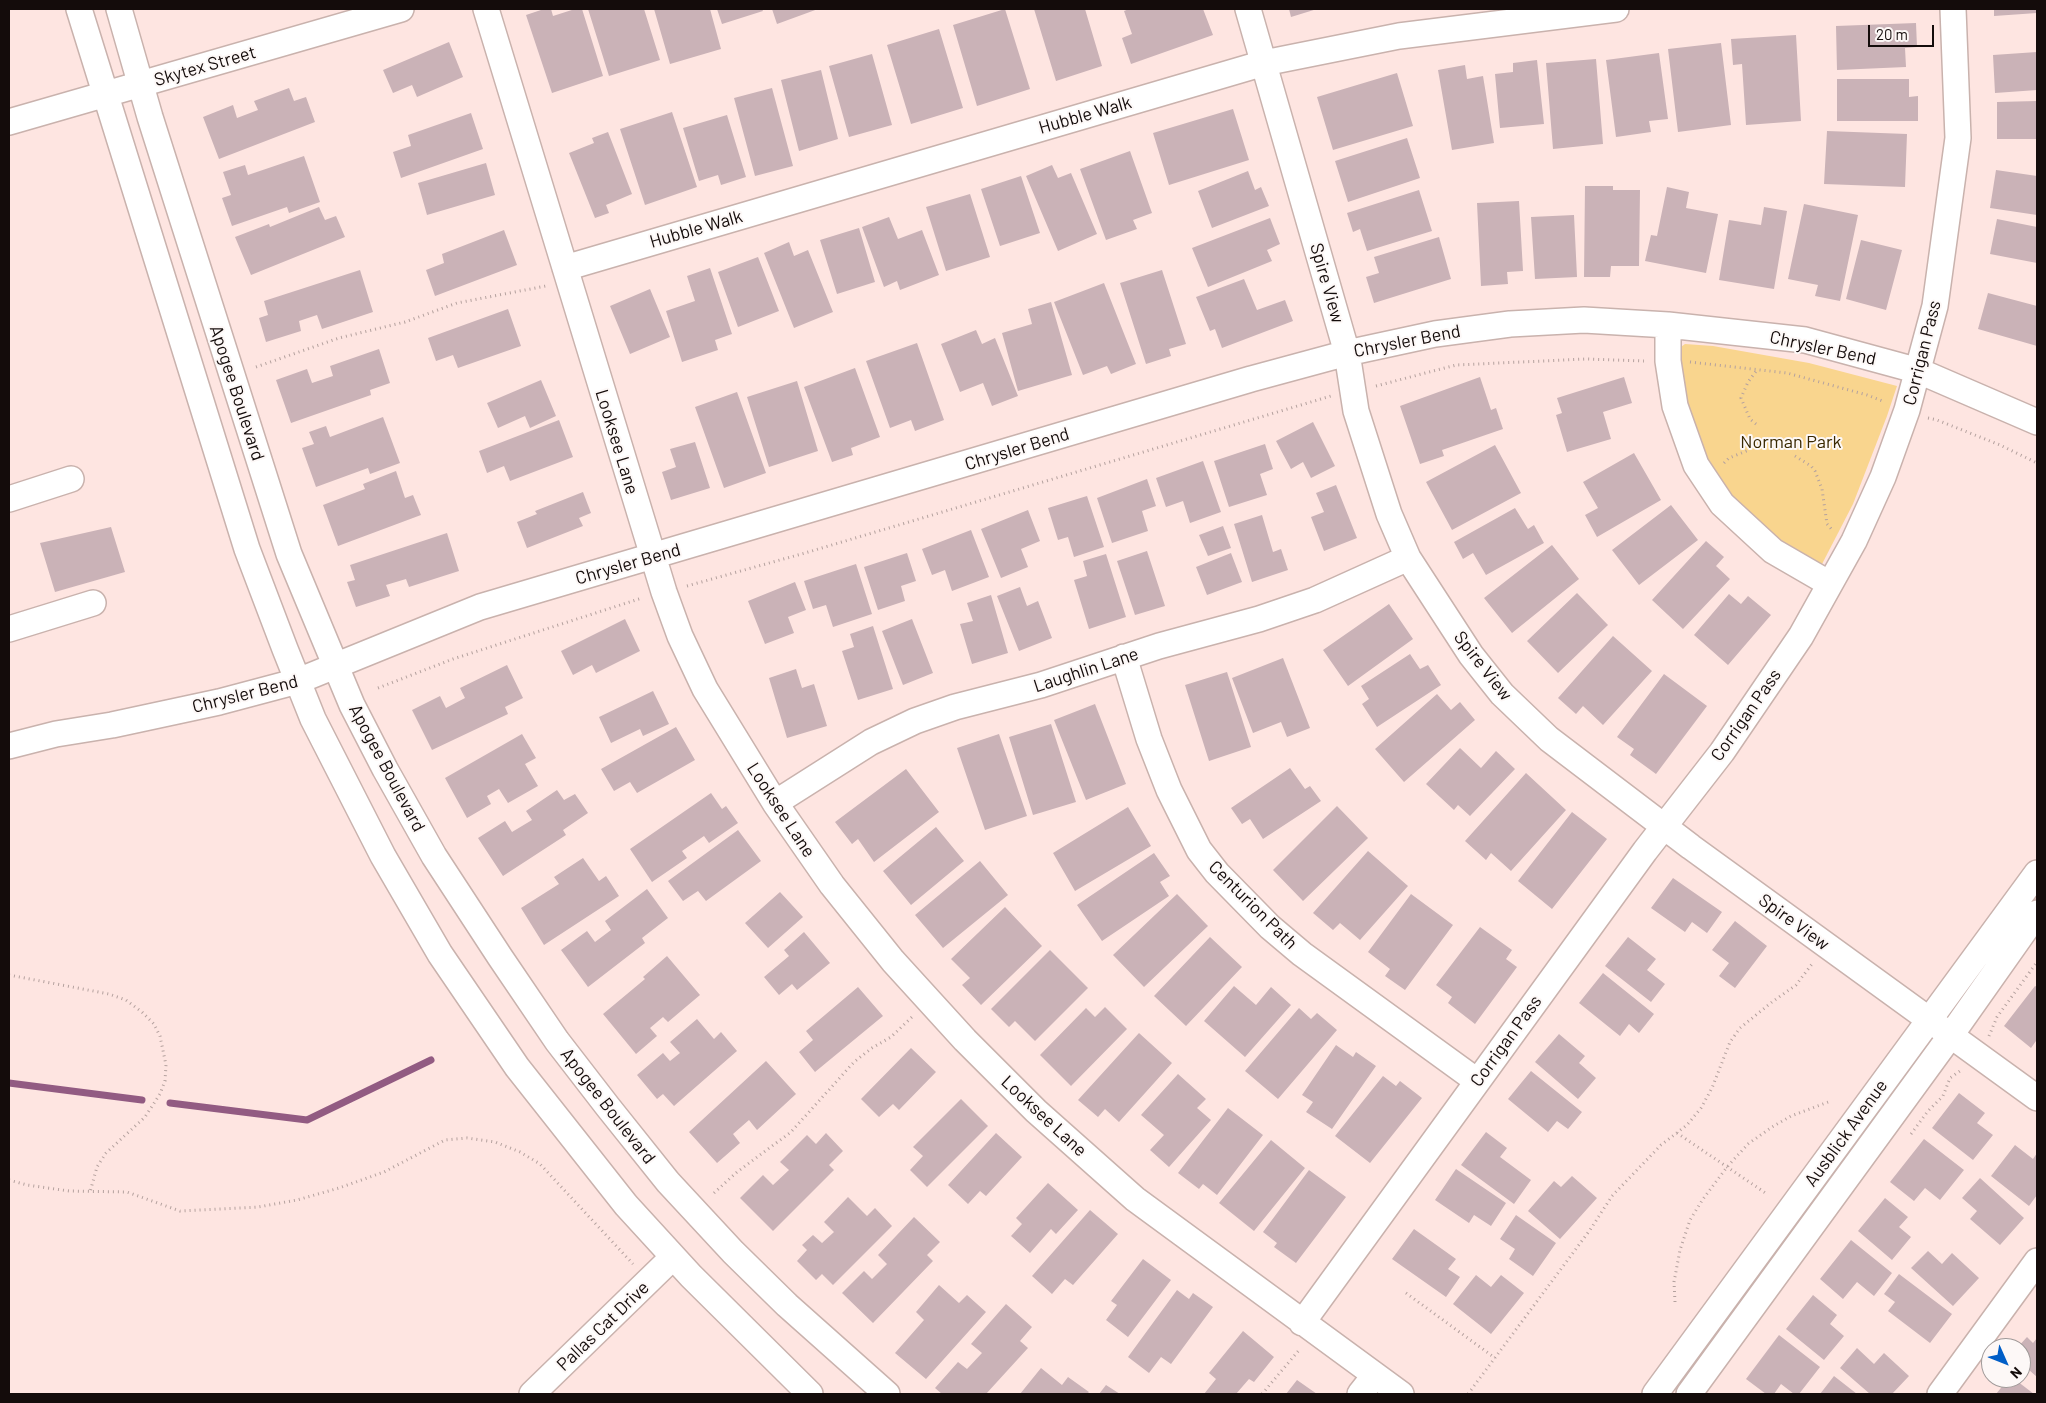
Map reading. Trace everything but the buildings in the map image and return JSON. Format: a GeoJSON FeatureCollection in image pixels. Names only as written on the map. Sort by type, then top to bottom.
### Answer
{"type":"FeatureCollection","features":[{"type":"Feature","properties":{"kind":"street","name":"Apogee Boulevard"},"geometry":{"type":"LineString","coordinates":[[79,9],[247,549],[314,719],[383,856],[440,954],[517,1067],[626,1205],[757,1344],[810,1394]]}},
{"type":"Feature","properties":{"kind":"street","name":"Apogee Boulevard"},"geometry":{"type":"LineString","coordinates":[[119,9],[231,376],[289,554],[352,705],[434,856],[557,1041],[668,1182],[733,1252],[787,1305],[887,1394]]}},
{"type":"Feature","properties":{"kind":"street","name":"Skytex Street"},"geometry":{"type":"LineString","coordinates":[[9,122],[401,9]]}},
{"type":"Feature","properties":{"kind":"street","name":"Looksee Lane"},"geometry":{"type":"LineString","coordinates":[[486,9],[652,557],[680,636],[705,689],[775,803],[832,885],[893,961],[965,1040],[1036,1111],[1135,1199],[1302,1334],[1375,1375],[1401,1394]]}},
{"type":"Feature","properties":{"kind":"street","name":"Spire View"},"geometry":{"type":"LineString","coordinates":[[1248,9],[1347,353],[1356,411],[1374,473],[1408,558],[1472,655],[1502,694],[1549,739],[1929,1021],[1952,1035],[2037,1098]]}},
{"type":"Feature","properties":{"kind":"street","name":"Hubble Walk"},"geometry":{"type":"LineString","coordinates":[[565,268],[1264,63],[1398,36],[1616,9]]}},
{"type":"Feature","properties":{"kind":"street","name":"Corrigan Pass"},"geometry":{"type":"LineString","coordinates":[[1302,1334],[1477,1082],[1664,826],[1722,752],[1801,636],[1854,541],[1883,477],[1907,410],[1936,306],[1958,138],[1953,9]]}},
{"type":"Feature","properties":{"kind":"street","name":"Chrysler Bend"},"geometry":{"type":"LineString","coordinates":[[9,746],[56,734],[112,725],[219,702],[298,681],[480,607],[1251,379],[1347,353],[1435,334],[1510,324],[1584,320],[1668,325],[1805,340],[1919,371],[2037,422]]}},
{"type":"Feature","properties":{"kind":"street"},"geometry":{"type":"LineString","coordinates":[[1668,325],[1668,361],[1674,406],[1696,465],[1722,504],[1773,551],[1830,584]]}},
{"type":"Feature","properties":{"kind":"street"},"geometry":{"type":"LineString","coordinates":[[9,499],[72,479]]}},
{"type":"Feature","properties":{"kind":"street","name":"Laughlin Lane"},"geometry":{"type":"LineString","coordinates":[[775,803],[871,742],[914,721],[1041,685],[1124,657],[1259,619],[1315,600],[1408,558]]}},
{"type":"Feature","properties":{"kind":"street"},"geometry":{"type":"LineString","coordinates":[[9,629],[93,603]]}},
{"type":"Feature","properties":{"kind":"street","name":"Centurion Path"},"geometry":{"type":"LineString","coordinates":[[1124,657],[1149,739],[1169,790],[1199,850],[1217,873],[1270,927],[1302,954],[1477,1082]]}},
{"type":"Feature","properties":{"kind":"street","name":"Ausblick Avenue"},"geometry":{"type":"LineString","coordinates":[[1655,1394],[2037,873]]}},
{"type":"Feature","properties":{"kind":"street","name":"Ausblick Avenue"},"geometry":{"type":"LineString","coordinates":[[1689,1394],[1952,1035],[2037,913]]}},
{"type":"Feature","properties":{"kind":"street","name":"Pallas Cat Drive"},"geometry":{"type":"LineString","coordinates":[[532,1394],[673,1257]]}},
{"type":"Feature","properties":{"kind":"street"},"geometry":{"type":"LineString","coordinates":[[1940,1394],[2037,1261]]}},
{"type":"Feature","properties":{"kind":"street"},"geometry":{"type":"LineString","coordinates":[[1360,1394],[1375,1375]]}},
{"type":"Feature","properties":{"kind":"path"},"geometry":{"type":"LineString","coordinates":[[256,367],[339,338],[405,322],[457,303],[546,286]]}},
{"type":"Feature","properties":{"kind":"path"},"geometry":{"type":"LineString","coordinates":[[1373,387],[1456,365],[1586,358],[1696,362],[1787,374],[1867,395],[1890,404]]}},
{"type":"Feature","properties":{"kind":"path"},"geometry":{"type":"LineString","coordinates":[[1756,424],[1750,418],[1741,398],[1748,382],[1757,370]]}},
{"type":"Feature","properties":{"kind":"path"},"geometry":{"type":"LineString","coordinates":[[681,587],[805,553],[1337,394]]}},
{"type":"Feature","properties":{"kind":"path"},"geometry":{"type":"LineString","coordinates":[[1924,417],[1937,420],[2000,445],[2037,463]]}},
{"type":"Feature","properties":{"kind":"path"},"geometry":{"type":"LineString","coordinates":[[1704,476],[1730,458],[1749,450]]}},
{"type":"Feature","properties":{"kind":"path"},"geometry":{"type":"LineString","coordinates":[[1795,456],[1811,466],[1815,471],[1822,489],[1827,524],[1830,529],[1835,531]]}},
{"type":"Feature","properties":{"kind":"path"},"geometry":{"type":"LineString","coordinates":[[378,688],[453,659],[645,597]]}},
{"type":"Feature","properties":{"kind":"path"},"geometry":{"type":"LineString","coordinates":[[1989,1036],[1997,1017],[2037,962]]}},
{"type":"Feature","properties":{"kind":"path"},"geometry":{"type":"LineString","coordinates":[[1468,1394],[1590,1230],[1612,1196],[1661,1144],[1687,1125],[1701,1108],[1712,1088],[1730,1042],[1740,1028],[1772,1002],[1796,986],[1814,963]]}},
{"type":"Feature","properties":{"kind":"path"},"geometry":{"type":"LineString","coordinates":[[9,975],[109,994],[126,1000],[154,1024],[160,1036],[166,1065],[165,1082],[160,1094],[144,1117],[106,1153],[98,1168],[90,1192]]}},
{"type":"Feature","properties":{"kind":"path"},"geometry":{"type":"LineString","coordinates":[[714,1193],[737,1172],[790,1132],[854,1062],[891,1037],[914,1015]]}},
{"type":"Feature","properties":{"kind":"path"},"geometry":{"type":"LineString","coordinates":[[1675,1302],[1674,1282],[1680,1250],[1690,1220],[1727,1167],[1748,1144],[1772,1127],[1791,1116],[1831,1101]]}},
{"type":"Feature","properties":{"kind":"path"},"geometry":{"type":"LineString","coordinates":[[1677,1132],[1767,1194]]}},
{"type":"Feature","properties":{"kind":"path"},"geometry":{"type":"LineString","coordinates":[[9,1180],[26,1185],[69,1192],[127,1192],[180,1211],[258,1207],[339,1188],[384,1172],[445,1140],[476,1139],[495,1142],[520,1152],[540,1164],[636,1267]]}},
{"type":"Feature","properties":{"kind":"path"},"geometry":{"type":"LineString","coordinates":[[1406,1293],[1495,1358]]}},
{"type":"Feature","properties":{"kind":"path"},"geometry":{"type":"LineString","coordinates":[[1262,1394],[1302,1334]]}},
{"type":"Feature","properties":{"kind":"green space","name":"Norman Park"},"geometry":{"type":"Polygon","coordinates":[[[1685,344],[1713,346],[1809,363],[1897,386],[1853,504],[1821,566],[1782,546],[1735,506],[1702,455],[1688,420],[1678,349],[1685,344]]]}},
{"type":"Feature","properties":{"kind":"waterway"},"geometry":{"type":"LineString","coordinates":[[170,1103],[307,1120],[431,1060]]}},
{"type":"Feature","properties":{"kind":"waterway"},"geometry":{"type":"LineString","coordinates":[[9,1083],[142,1100]]}}]}
